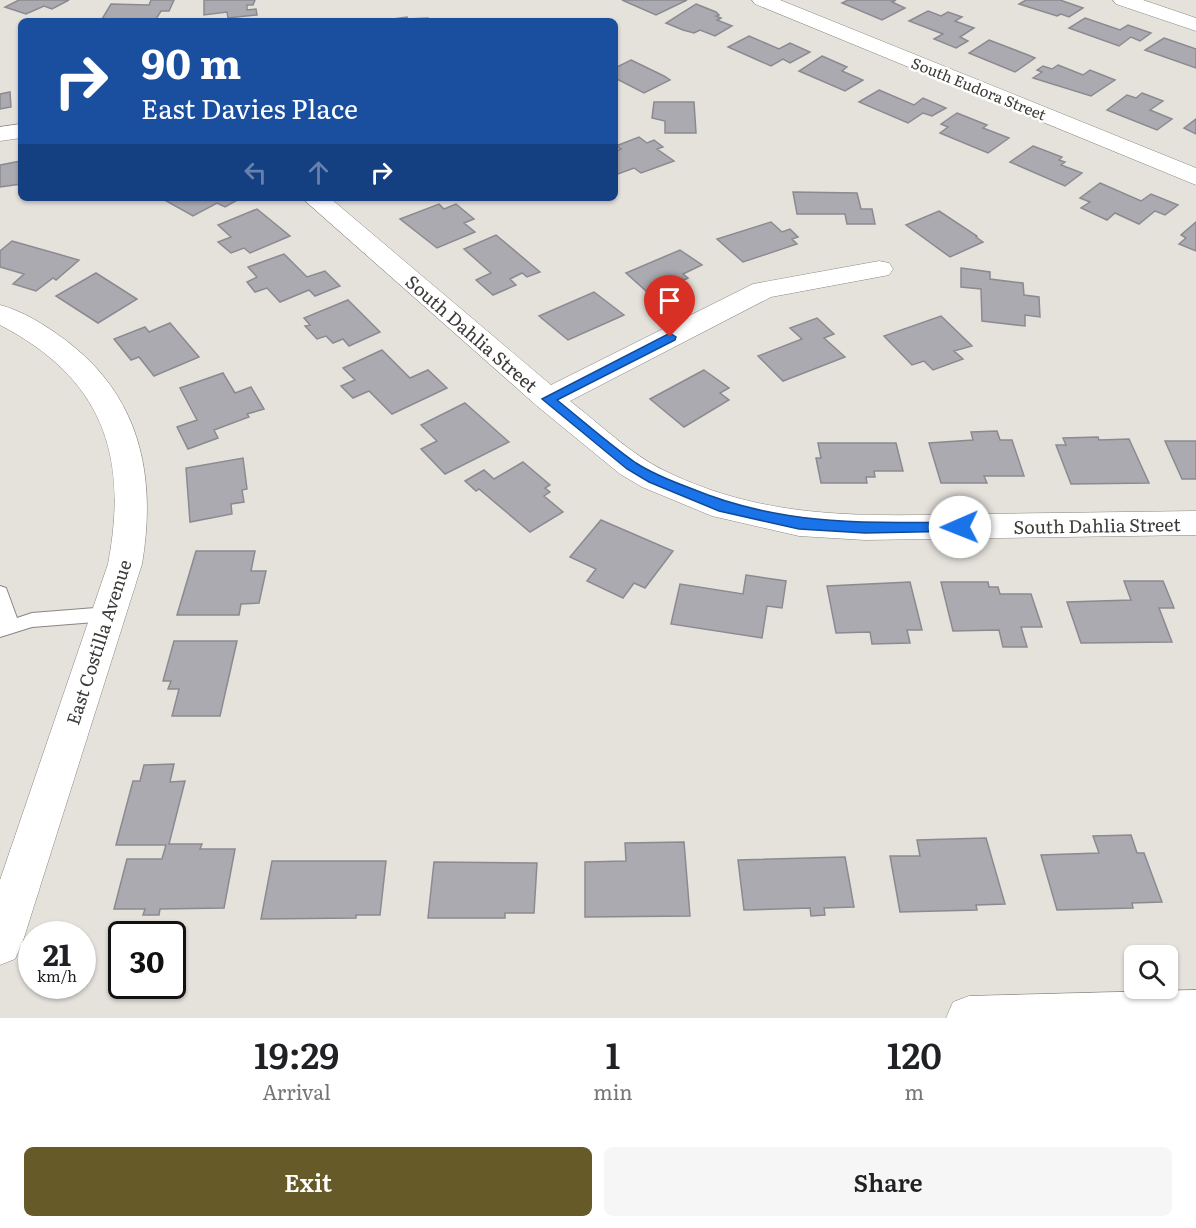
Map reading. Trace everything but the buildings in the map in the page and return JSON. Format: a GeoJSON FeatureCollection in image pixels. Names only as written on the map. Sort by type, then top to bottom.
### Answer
{"type":"FeatureCollection","features":[{"type":"Feature","properties":{"kind":"street","name":"South Eudora Street"},"geometry":{"type":"LineString","coordinates":[[762,0],[1196,177]]}},
{"type":"Feature","properties":{"kind":"street"},"geometry":{"type":"LineString","coordinates":[[1123,0],[1196,25]]}},
{"type":"Feature","properties":{"kind":"street"},"geometry":{"type":"LineString","coordinates":[[1171,16],[1196,0]]}},
{"type":"Feature","properties":{"kind":"street"},"geometry":{"type":"LineString","coordinates":[[0,134],[18,131]]}},
{"type":"Feature","properties":{"kind":"street","name":"South Dahlia Street"},"geometry":{"type":"LineString","coordinates":[[318,201],[548,399],[631,466],[653,478],[724,508],[799,524],[865,528],[1196,523]]}},
{"type":"Feature","properties":{"kind":"street"},"geometry":{"type":"LineString","coordinates":[[548,399],[763,290],[879,269]]}},
{"type":"Feature","properties":{"kind":"street","name":"East Costilla Avenue"},"geometry":{"type":"LineString","coordinates":[[0,314],[37,333],[70,358],[95,385],[118,425],[132,489],[132,525],[125,564],[0,944]]}},
{"type":"Feature","properties":{"kind":"street"},"geometry":{"type":"LineString","coordinates":[[969,1018],[1196,1012]]}},
{"type":"Feature","properties":{"kind":"lane"},"geometry":{"type":"LineString","coordinates":[[0,593],[5,628],[32,620],[108,614]]}},
{"type":"Feature","properties":{"kind":"route"},"geometry":{"type":"LineString","coordinates":[[670,337],[548,399],[631,466],[653,478],[724,508],[799,524],[865,528],[960,527]]}}]}
